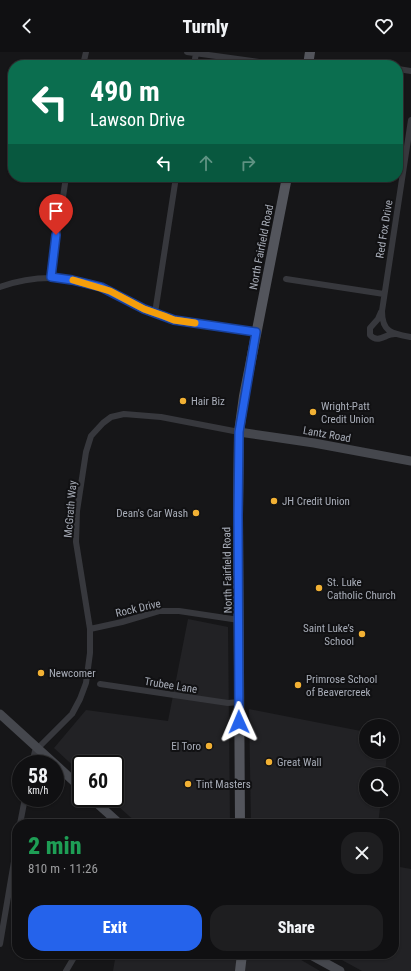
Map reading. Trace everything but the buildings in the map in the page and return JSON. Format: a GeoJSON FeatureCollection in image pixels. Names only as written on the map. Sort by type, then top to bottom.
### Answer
{"type":"FeatureCollection","features":[{"type":"Feature","properties":{"kind":"main road","name":"North Fairfield Road"},"geometry":{"type":"LineString","coordinates":[[240,819],[238,516],[239,432],[256,332],[286,182]]}},
{"type":"Feature","properties":{"kind":"main road","name":"Lantz Road"},"geometry":{"type":"LineString","coordinates":[[239,432],[411,461]]}},
{"type":"Feature","properties":{"kind":"main road"},"geometry":{"type":"LineString","coordinates":[[0,714],[45,755]]}},
{"type":"Feature","properties":{"kind":"main road"},"geometry":{"type":"LineString","coordinates":[[64,772],[72,780]]}},
{"type":"Feature","properties":{"kind":"main road"},"geometry":{"type":"LineString","coordinates":[[101,807],[114,819]]}},
{"type":"Feature","properties":{"kind":"main road"},"geometry":{"type":"LineString","coordinates":[[318,959],[340,971]]}},
{"type":"Feature","properties":{"kind":"street"},"geometry":{"type":"LineString","coordinates":[[187,52],[246,60]]}},
{"type":"Feature","properties":{"kind":"street"},"geometry":{"type":"LineString","coordinates":[[195,60],[196,53]]}},
{"type":"Feature","properties":{"kind":"street","name":"Red Fox Drive"},"geometry":{"type":"LineString","coordinates":[[403,172],[411,120]]}},
{"type":"Feature","properties":{"kind":"street"},"geometry":{"type":"LineString","coordinates":[[51,277],[65,182]]}},
{"type":"Feature","properties":{"kind":"street"},"geometry":{"type":"LineString","coordinates":[[155,313],[175,182]]}},
{"type":"Feature","properties":{"kind":"street","name":"Red Fox Drive"},"geometry":{"type":"LineString","coordinates":[[382,311],[401,182]]}},
{"type":"Feature","properties":{"kind":"street"},"geometry":{"type":"LineString","coordinates":[[0,287],[22,280],[51,277],[72,280],[101,287],[155,313],[174,320],[256,332]]}},
{"type":"Feature","properties":{"kind":"street"},"geometry":{"type":"LineString","coordinates":[[286,279],[384,294]]}},
{"type":"Feature","properties":{"kind":"street"},"geometry":{"type":"LineString","coordinates":[[382,311],[378,319],[370,328],[370,335],[378,339],[395,334]]}},
{"type":"Feature","properties":{"kind":"street"},"geometry":{"type":"LineString","coordinates":[[382,311],[382,320],[389,331],[395,334],[411,337]]}},
{"type":"Feature","properties":{"kind":"street","name":"McGrath Way"},"geometry":{"type":"LineString","coordinates":[[38,749],[72,714],[86,683],[90,653],[90,629],[76,542],[77,511],[86,452],[91,436],[111,417],[124,414],[161,417],[239,432]]}},
{"type":"Feature","properties":{"kind":"street","name":"Rock Drive"},"geometry":{"type":"LineString","coordinates":[[90,629],[160,611],[179,611],[239,620]]}},
{"type":"Feature","properties":{"kind":"street","name":"Trubee Lane"},"geometry":{"type":"LineString","coordinates":[[100,684],[228,703],[239,702]]}},
{"type":"Feature","properties":{"kind":"street"},"geometry":{"type":"LineString","coordinates":[[34,755],[38,749]]}},
{"type":"Feature","properties":{"kind":"street"},"geometry":{"type":"LineString","coordinates":[[21,819],[23,807]]}},
{"type":"Feature","properties":{"kind":"street"},"geometry":{"type":"LineString","coordinates":[[0,944],[12,873]]}},
{"type":"Feature","properties":{"kind":"street"},"geometry":{"type":"LineString","coordinates":[[66,971],[73,959]]}},
{"type":"Feature","properties":{"kind":"shaded area"},"geometry":{"type":"Polygon","coordinates":[[[188,619],[228,627],[230,819],[132,819],[119,807],[124,807],[124,755],[72,755],[72,765],[64,757],[64,755],[62,755],[54,748],[86,710],[168,721],[188,619]]]}},
{"type":"Feature","properties":{"kind":"shaded area"},"geometry":{"type":"Polygon","coordinates":[[[249,709],[359,731],[359,759],[386,759],[386,767],[359,767],[359,807],[380,807],[379,819],[251,819],[249,709]]]}},
{"type":"Feature","properties":{"kind":"shaded area"},"geometry":{"type":"Polygon","coordinates":[[[399,867],[411,869],[411,971],[362,971],[340,959],[399,959],[399,867]]]}},
{"type":"Feature","properties":{"kind":"shaded area"},"geometry":{"type":"Polygon","coordinates":[[[115,959],[300,959],[320,971],[113,971],[115,959]]]}},
{"type":"Feature","properties":{"kind":"slow traffic"},"geometry":{"type":"LineString","coordinates":[[73,280],[101,287],[144,309],[174,320],[195,323]]}},
{"type":"Feature","properties":{"kind":"place","name":"Hair Biz"},"geometry":{"type":"Point","coordinates":[183,401]}},
{"type":"Feature","properties":{"kind":"place","name":"Wright-Patt Credit Union"},"geometry":{"type":"Point","coordinates":[313,412]}},
{"type":"Feature","properties":{"kind":"place","name":"JH Credit Union"},"geometry":{"type":"Point","coordinates":[274,501]}},
{"type":"Feature","properties":{"kind":"place","name":"Dean's Car Wash"},"geometry":{"type":"Point","coordinates":[196,513]}},
{"type":"Feature","properties":{"kind":"place","name":"St. Luke Catholic Church"},"geometry":{"type":"Point","coordinates":[319,588]}},
{"type":"Feature","properties":{"kind":"place","name":"Saint Luke’s School"},"geometry":{"type":"Point","coordinates":[362,634]}},
{"type":"Feature","properties":{"kind":"place","name":"Newcomer"},"geometry":{"type":"Point","coordinates":[41,673]}},
{"type":"Feature","properties":{"kind":"place","name":"Primrose School of Beavercreek"},"geometry":{"type":"Point","coordinates":[298,685]}},
{"type":"Feature","properties":{"kind":"place","name":"El Toro"},"geometry":{"type":"Point","coordinates":[209,746]}},
{"type":"Feature","properties":{"kind":"place","name":"Great Wall"},"geometry":{"type":"Point","coordinates":[269,762]}},
{"type":"Feature","properties":{"kind":"place","name":"Tint Masters"},"geometry":{"type":"Point","coordinates":[188,784]}},
{"type":"Feature","properties":{"kind":"route"},"geometry":{"type":"LineString","coordinates":[[56,235],[51,277],[101,287],[144,309],[174,320],[256,332],[239,432],[239,722]]}}]}
